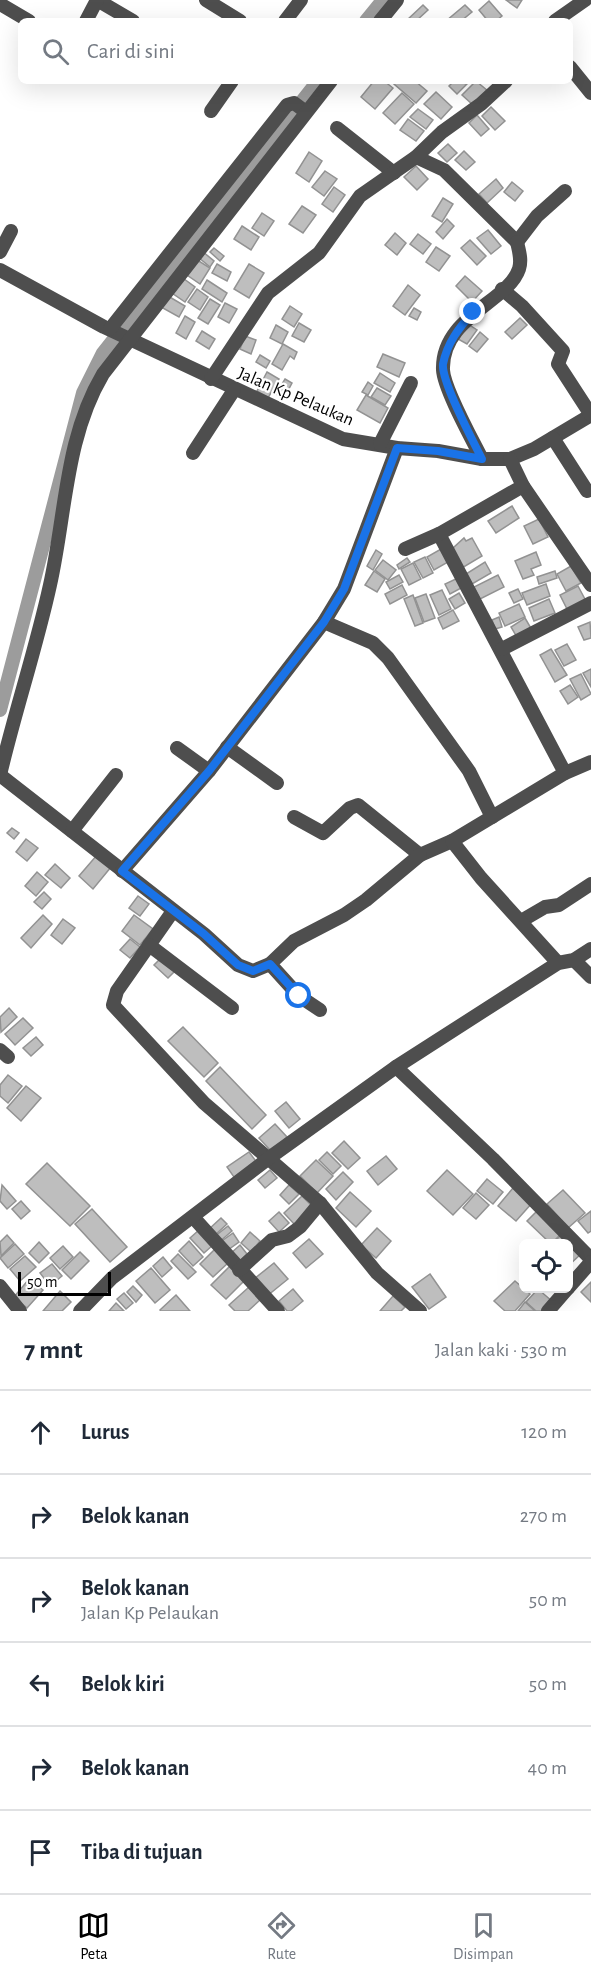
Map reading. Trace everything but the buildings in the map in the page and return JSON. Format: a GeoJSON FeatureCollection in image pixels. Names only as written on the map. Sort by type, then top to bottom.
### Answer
{"type":"FeatureCollection","features":[{"type":"Feature","properties":{"kind":"street"},"geometry":{"type":"LineString","coordinates":[[88,18],[97,0],[128,18]]}},
{"type":"Feature","properties":{"kind":"street"},"geometry":{"type":"LineString","coordinates":[[206,0],[235,18]]}},
{"type":"Feature","properties":{"kind":"street"},"geometry":{"type":"LineString","coordinates":[[287,18],[301,0]]}},
{"type":"Feature","properties":{"kind":"street"},"geometry":{"type":"LineString","coordinates":[[382,18],[397,0]]}},
{"type":"Feature","properties":{"kind":"street"},"geometry":{"type":"LineString","coordinates":[[559,18],[585,0]]}},
{"type":"Feature","properties":{"kind":"street"},"geometry":{"type":"LineString","coordinates":[[0,4],[24,18]]}},
{"type":"Feature","properties":{"kind":"street"},"geometry":{"type":"LineString","coordinates":[[573,71],[591,93]]}},
{"type":"Feature","properties":{"kind":"street"},"geometry":{"type":"LineString","coordinates":[[212,111],[230,84]]}},
{"type":"Feature","properties":{"kind":"street"},"geometry":{"type":"LineString","coordinates":[[328,84],[301,108],[91,393],[68,474],[50,584],[3,750],[0,775],[246,970],[253,971],[270,964],[294,942],[344,915],[366,900],[420,855],[452,841],[565,773],[591,762]]}},
{"type":"Feature","properties":{"kind":"street"},"geometry":{"type":"LineString","coordinates":[[211,379],[268,293],[319,253],[360,196],[416,157],[442,132],[480,105],[503,84]]}},
{"type":"Feature","properties":{"kind":"street"},"geometry":{"type":"LineString","coordinates":[[0,270],[107,328],[144,287],[287,105],[301,108]]}},
{"type":"Feature","properties":{"kind":"street"},"geometry":{"type":"LineString","coordinates":[[337,128],[394,173]]}},
{"type":"Feature","properties":{"kind":"street"},"geometry":{"type":"LineString","coordinates":[[416,157],[444,170],[517,242],[521,257],[519,269],[502,290],[473,312],[458,330],[447,348],[443,365],[446,380],[482,459]]}},
{"type":"Feature","properties":{"kind":"street"},"geometry":{"type":"LineString","coordinates":[[517,242],[537,216],[565,191]]}},
{"type":"Feature","properties":{"kind":"street"},"geometry":{"type":"LineString","coordinates":[[0,252],[11,231]]}},
{"type":"Feature","properties":{"kind":"street"},"geometry":{"type":"LineString","coordinates":[[144,287],[162,299]]}},
{"type":"Feature","properties":{"kind":"street"},"geometry":{"type":"LineString","coordinates":[[502,290],[522,306],[563,351],[558,364],[591,415]]}},
{"type":"Feature","properties":{"kind":"street","name":"Jalan Kp Pelaukan"},"geometry":{"type":"LineString","coordinates":[[107,328],[234,390],[343,439],[482,459],[510,459],[553,438],[591,415]]}},
{"type":"Feature","properties":{"kind":"street"},"geometry":{"type":"LineString","coordinates":[[380,444],[411,383]]}},
{"type":"Feature","properties":{"kind":"street"},"geometry":{"type":"LineString","coordinates":[[193,453],[234,390]]}},
{"type":"Feature","properties":{"kind":"street"},"geometry":{"type":"LineString","coordinates":[[553,438],[587,491]]}},
{"type":"Feature","properties":{"kind":"street"},"geometry":{"type":"LineString","coordinates":[[122,871],[209,771],[324,622],[344,589],[397,448]]}},
{"type":"Feature","properties":{"kind":"street"},"geometry":{"type":"LineString","coordinates":[[510,459],[523,486],[591,585]]}},
{"type":"Feature","properties":{"kind":"street"},"geometry":{"type":"LineString","coordinates":[[405,549],[439,534],[523,486]]}},
{"type":"Feature","properties":{"kind":"street"},"geometry":{"type":"LineString","coordinates":[[439,534],[502,649],[565,773]]}},
{"type":"Feature","properties":{"kind":"street"},"geometry":{"type":"LineString","coordinates":[[502,649],[591,603]]}},
{"type":"Feature","properties":{"kind":"street"},"geometry":{"type":"LineString","coordinates":[[324,622],[373,643],[388,658],[469,771],[492,817]]}},
{"type":"Feature","properties":{"kind":"street"},"geometry":{"type":"LineString","coordinates":[[227,747],[277,783]]}},
{"type":"Feature","properties":{"kind":"street"},"geometry":{"type":"LineString","coordinates":[[177,748],[209,771]]}},
{"type":"Feature","properties":{"kind":"street"},"geometry":{"type":"LineString","coordinates":[[72,831],[116,775]]}},
{"type":"Feature","properties":{"kind":"street"},"geometry":{"type":"LineString","coordinates":[[294,817],[323,833],[350,808],[358,805],[420,855]]}},
{"type":"Feature","properties":{"kind":"street"},"geometry":{"type":"LineString","coordinates":[[452,841],[481,878],[558,963]]}},
{"type":"Feature","properties":{"kind":"street"},"geometry":{"type":"LineString","coordinates":[[521,921],[545,908],[559,905],[591,884]]}},
{"type":"Feature","properties":{"kind":"street"},"geometry":{"type":"LineString","coordinates":[[173,911],[117,991],[113,1005],[204,1102],[320,1203],[377,1273],[420,1311]]}},
{"type":"Feature","properties":{"kind":"street"},"geometry":{"type":"LineString","coordinates":[[149,945],[232,1008]]}},
{"type":"Feature","properties":{"kind":"street"},"geometry":{"type":"LineString","coordinates":[[80,1311],[112,1278],[269,1158],[396,1067],[558,963],[573,960],[591,949]]}},
{"type":"Feature","properties":{"kind":"street"},"geometry":{"type":"LineString","coordinates":[[573,960],[591,977]]}},
{"type":"Feature","properties":{"kind":"street"},"geometry":{"type":"LineString","coordinates":[[270,964],[299,996],[320,1010]]}},
{"type":"Feature","properties":{"kind":"street"},"geometry":{"type":"LineString","coordinates":[[396,1067],[493,1159],[591,1261],[573,1282]]}},
{"type":"Feature","properties":{"kind":"street"},"geometry":{"type":"LineString","coordinates":[[239,1270],[272,1240],[288,1236],[300,1227],[320,1203]]}},
{"type":"Feature","properties":{"kind":"street"},"geometry":{"type":"LineString","coordinates":[[193,1217],[278,1311]]}},
{"type":"Feature","properties":{"kind":"street"},"geometry":{"type":"LineString","coordinates":[[0,1286],[20,1311]]}},
{"type":"Feature","properties":{"kind":"street"},"geometry":{"type":"LineString","coordinates":[[548,1311],[564,1293]]}},
{"type":"Feature","properties":{"kind":"waterway"},"geometry":{"type":"LineString","coordinates":[[368,18],[383,0]]}},
{"type":"Feature","properties":{"kind":"waterway"},"geometry":{"type":"LineString","coordinates":[[0,710],[83,393],[103,353],[316,84]]}},
{"type":"Feature","properties":{"kind":"route"},"geometry":{"type":"LineString","coordinates":[[299,996],[270,964],[253,971],[238,965],[204,934],[122,871],[209,771],[324,622],[344,589],[397,448],[438,451],[482,459],[443,373],[447,348],[473,312]]}}]}
